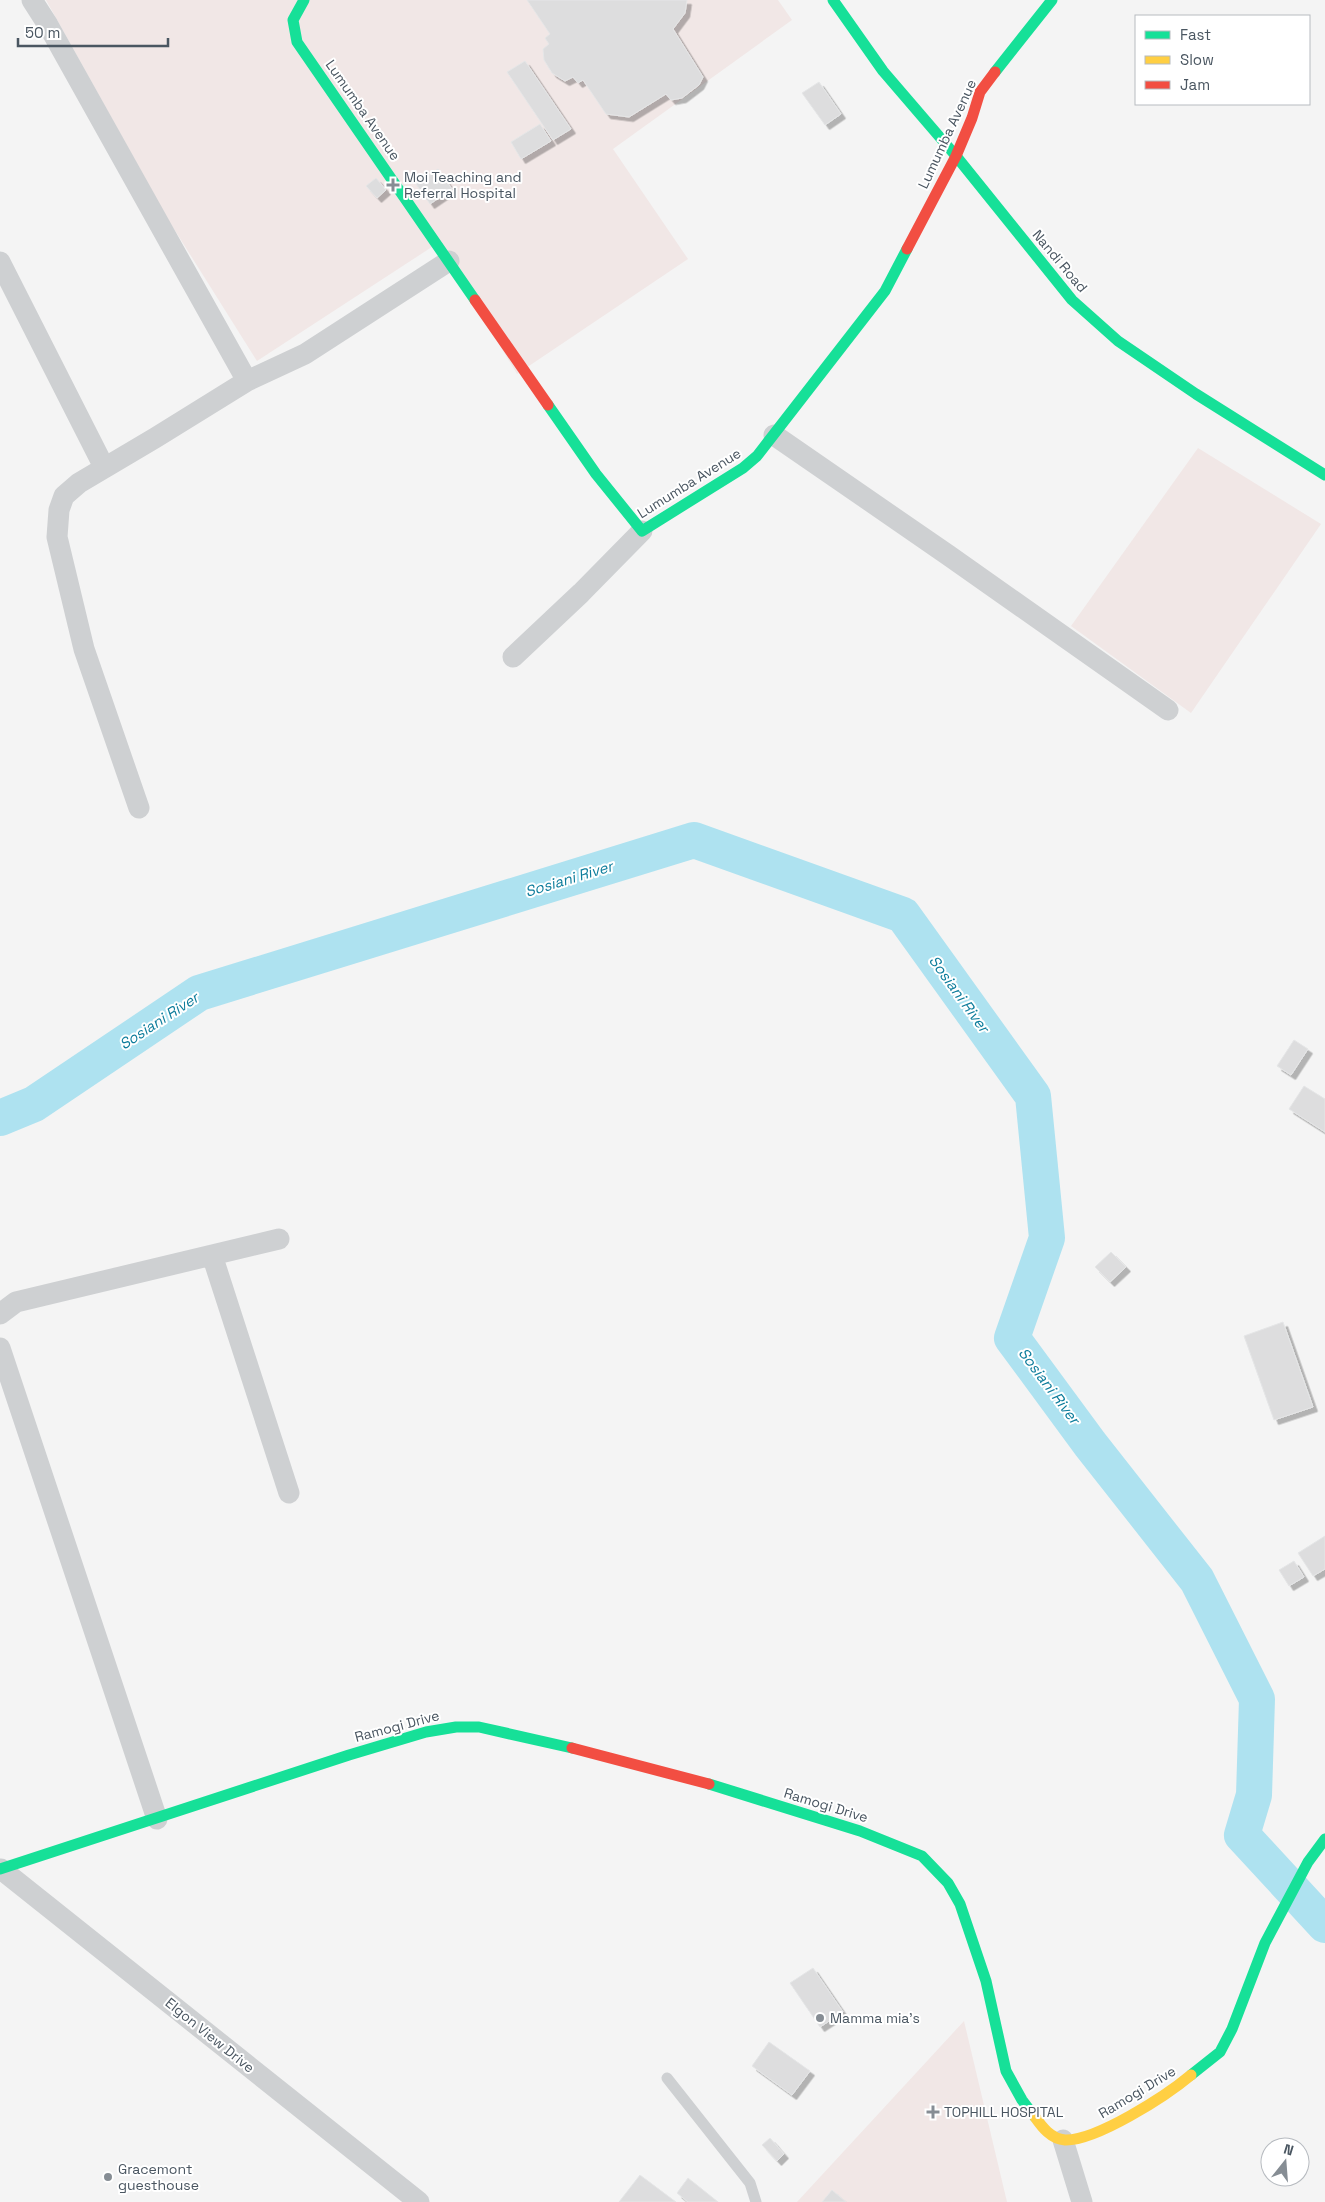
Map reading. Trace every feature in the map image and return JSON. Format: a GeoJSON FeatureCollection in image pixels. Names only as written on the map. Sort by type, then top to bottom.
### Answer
{"type":"FeatureCollection","features":[{"type":"Feature","properties":{"kind":"street"},"geometry":{"type":"LineString","coordinates":[[32,0],[48,25],[246,381]]}},
{"type":"Feature","properties":{"kind":"street","name":"Lumumba Avenue"},"geometry":{"type":"LineString","coordinates":[[304,0],[293,20],[297,42],[596,474],[642,531],[743,468],[758,456],[774,436],[885,291],[956,156],[980,92],[1052,0]]}},
{"type":"Feature","properties":{"kind":"street","name":"Nandi Road"},"geometry":{"type":"LineString","coordinates":[[833,0],[883,71],[956,156],[1072,300],[1098,325],[1196,394],[1325,475]]}},
{"type":"Feature","properties":{"kind":"street"},"geometry":{"type":"LineString","coordinates":[[139,808],[84,649],[57,537],[59,510],[64,496],[79,483],[104,467],[155,438],[246,381],[305,354],[449,261]]}},
{"type":"Feature","properties":{"kind":"street"},"geometry":{"type":"LineString","coordinates":[[0,262],[104,467]]}},
{"type":"Feature","properties":{"kind":"street"},"geometry":{"type":"LineString","coordinates":[[774,436],[948,555],[1168,710]]}},
{"type":"Feature","properties":{"kind":"street"},"geometry":{"type":"LineString","coordinates":[[513,657],[642,531]]}},
{"type":"Feature","properties":{"kind":"street"},"geometry":{"type":"LineString","coordinates":[[0,1314],[16,1302],[279,1239]]}},
{"type":"Feature","properties":{"kind":"street"},"geometry":{"type":"LineString","coordinates":[[212,1255],[289,1493]]}},
{"type":"Feature","properties":{"kind":"street"},"geometry":{"type":"LineString","coordinates":[[0,1348],[157,1819]]}},
{"type":"Feature","properties":{"kind":"street","name":"Ramogi Drive"},"geometry":{"type":"LineString","coordinates":[[1,1869],[349,1755],[426,1732],[456,1727],[479,1727],[559,1745],[701,1782],[860,1831],[922,1856],[948,1883],[960,1904],[986,1980],[1006,2071],[1022,2100],[1042,2127],[1063,2140],[1082,2138],[1129,2117],[1176,2088],[1220,2052],[1232,2029],[1265,1943],[1308,1862],[1325,1839]]}},
{"type":"Feature","properties":{"kind":"street","name":"Elgon View Drive"},"geometry":{"type":"LineString","coordinates":[[1,1869],[419,2202]]}},
{"type":"Feature","properties":{"kind":"street"},"geometry":{"type":"LineString","coordinates":[[1063,2140],[1082,2202]]}},
{"type":"Feature","properties":{"kind":"lane"},"geometry":{"type":"LineString","coordinates":[[667,2078],[750,2183],[756,2202]]}},
{"type":"Feature","properties":{"kind":"shaded area","name":"Moi Teaching and Referral Hospital"},"geometry":{"type":"Polygon","coordinates":[[[46,0],[778,0],[792,20],[613,149],[688,259],[517,374],[438,243],[257,361],[169,221],[46,0]]]}},
{"type":"Feature","properties":{"kind":"shaded area"},"geometry":{"type":"Polygon","coordinates":[[[1198,448],[1321,524],[1191,713],[1071,626],[1198,448]]]}},
{"type":"Feature","properties":{"kind":"shaded area","name":"TOPHILL HOSPITAL"},"geometry":{"type":"Polygon","coordinates":[[[964,2021],[1007,2202],[797,2202],[964,2021]]]}},
{"type":"Feature","properties":{"kind":"building"},"geometry":{"type":"Polygon","coordinates":[[[527,0],[687,0],[685,13],[673,29],[703,77],[699,85],[682,98],[671,100],[666,94],[629,117],[606,114],[583,80],[578,83],[573,77],[565,81],[552,73],[544,60],[543,49],[549,44],[545,38],[550,34],[527,0]]]}},
{"type":"Feature","properties":{"kind":"building"},"geometry":{"type":"Polygon","coordinates":[[[525,61],[571,129],[553,140],[507,72],[525,61]]]}},
{"type":"Feature","properties":{"kind":"building"},"geometry":{"type":"Polygon","coordinates":[[[819,82],[841,114],[825,125],[802,93],[819,82]]]}},
{"type":"Feature","properties":{"kind":"building"},"geometry":{"type":"Polygon","coordinates":[[[540,124],[551,141],[521,159],[511,142],[540,124]]]}},
{"type":"Feature","properties":{"kind":"building"},"geometry":{"type":"Polygon","coordinates":[[[438,169],[452,189],[430,204],[416,184],[438,169]]]}},
{"type":"Feature","properties":{"kind":"building"},"geometry":{"type":"Polygon","coordinates":[[[376,178],[386,190],[377,198],[366,186],[376,178]]]}},
{"type":"Feature","properties":{"kind":"building"},"geometry":{"type":"Polygon","coordinates":[[[1294,1040],[1308,1049],[1291,1075],[1277,1066],[1294,1040]]]}},
{"type":"Feature","properties":{"kind":"building"},"geometry":{"type":"Polygon","coordinates":[[[1304,1086],[1325,1099],[1325,1132],[1289,1109],[1304,1086]]]}},
{"type":"Feature","properties":{"kind":"building"},"geometry":{"type":"Polygon","coordinates":[[[1111,1252],[1126,1267],[1110,1282],[1095,1267],[1111,1252]]]}},
{"type":"Feature","properties":{"kind":"building"},"geometry":{"type":"Polygon","coordinates":[[[1283,1322],[1313,1407],[1274,1420],[1244,1336],[1283,1322]]]}},
{"type":"Feature","properties":{"kind":"building"},"geometry":{"type":"Polygon","coordinates":[[[1325,1536],[1325,1569],[1313,1576],[1298,1553],[1325,1536]]]}},
{"type":"Feature","properties":{"kind":"building"},"geometry":{"type":"Polygon","coordinates":[[[1294,1561],[1304,1577],[1289,1586],[1279,1570],[1294,1561]]]}},
{"type":"Feature","properties":{"kind":"building"},"geometry":{"type":"Polygon","coordinates":[[[813,1968],[843,2012],[820,2027],[790,1983],[813,1968]]]}},
{"type":"Feature","properties":{"kind":"building"},"geometry":{"type":"Polygon","coordinates":[[[769,2042],[810,2071],[792,2095],[752,2066],[769,2042]]]}},
{"type":"Feature","properties":{"kind":"building"},"geometry":{"type":"Polygon","coordinates":[[[770,2138],[784,2154],[777,2161],[762,2145],[770,2138]]]}},
{"type":"Feature","properties":{"kind":"building"},"geometry":{"type":"Polygon","coordinates":[[[640,2175],[676,2202],[619,2202],[640,2175]]]}},
{"type":"Feature","properties":{"kind":"building"},"geometry":{"type":"Polygon","coordinates":[[[688,2178],[718,2202],[688,2202],[677,2193],[688,2178]]]}},
{"type":"Feature","properties":{"kind":"building"},"geometry":{"type":"Polygon","coordinates":[[[832,2190],[846,2202],[822,2202],[832,2190]]]}},
{"type":"Feature","properties":{"kind":"waterway","name":"Sosiani River"},"geometry":{"type":"LineString","coordinates":[[0,1118],[34,1104],[199,993],[694,840],[903,915],[1033,1096],[1047,1238],[1012,1338],[1090,1444],[1197,1580],[1257,1699],[1254,1795],[1242,1835],[1325,1925]]}},
{"type":"Feature","properties":{"kind":"traffic: fast"},"geometry":{"type":"LineString","coordinates":[[304,0],[293,20],[297,42],[475,300]]}},
{"type":"Feature","properties":{"kind":"traffic: fast"},"geometry":{"type":"LineString","coordinates":[[833,0],[883,71],[956,156],[1072,300],[1118,341],[1196,394],[1325,475]]}},
{"type":"Feature","properties":{"kind":"traffic: fast"},"geometry":{"type":"LineString","coordinates":[[995,72],[1052,0]]}},
{"type":"Feature","properties":{"kind":"traffic: fast"},"geometry":{"type":"LineString","coordinates":[[548,405],[596,474],[642,531],[743,468],[757,456],[885,291],[907,249]]}},
{"type":"Feature","properties":{"kind":"traffic: fast"},"geometry":{"type":"LineString","coordinates":[[0,1869],[349,1755],[426,1732],[456,1727],[479,1727],[572,1748]]}},
{"type":"Feature","properties":{"kind":"traffic: fast"},"geometry":{"type":"LineString","coordinates":[[709,1784],[860,1831],[922,1856],[948,1883],[960,1904],[986,1981],[1006,2071],[1022,2100],[1035,2117]]}},
{"type":"Feature","properties":{"kind":"traffic: fast"},"geometry":{"type":"LineString","coordinates":[[1191,2075],[1220,2052],[1232,2029],[1265,1943],[1308,1862],[1325,1839]]}},
{"type":"Feature","properties":{"kind":"traffic: slow"},"geometry":{"type":"LineString","coordinates":[[1035,2117],[1055,2137],[1065,2140],[1078,2138],[1094,2133],[1130,2116],[1191,2075]]}},
{"type":"Feature","properties":{"kind":"traffic: jam"},"geometry":{"type":"LineString","coordinates":[[907,249],[956,156],[972,118],[980,92],[995,72]]}},
{"type":"Feature","properties":{"kind":"traffic: jam"},"geometry":{"type":"LineString","coordinates":[[475,300],[548,405]]}},
{"type":"Feature","properties":{"kind":"traffic: jam"},"geometry":{"type":"LineString","coordinates":[[572,1748],[709,1784]]}},
{"type":"Feature","properties":{"kind":"place","name":"Moi Teaching and Referral Hospital"},"geometry":{"type":"Point","coordinates":[393,185]}},
{"type":"Feature","properties":{"kind":"place","name":"Mamma mia's"},"geometry":{"type":"Point","coordinates":[820,2018]}},
{"type":"Feature","properties":{"kind":"place","name":"TOPHILL HOSPITAL"},"geometry":{"type":"Point","coordinates":[933,2112]}},
{"type":"Feature","properties":{"kind":"place","name":"Gracemont guesthouse"},"geometry":{"type":"Point","coordinates":[108,2177]}}]}
